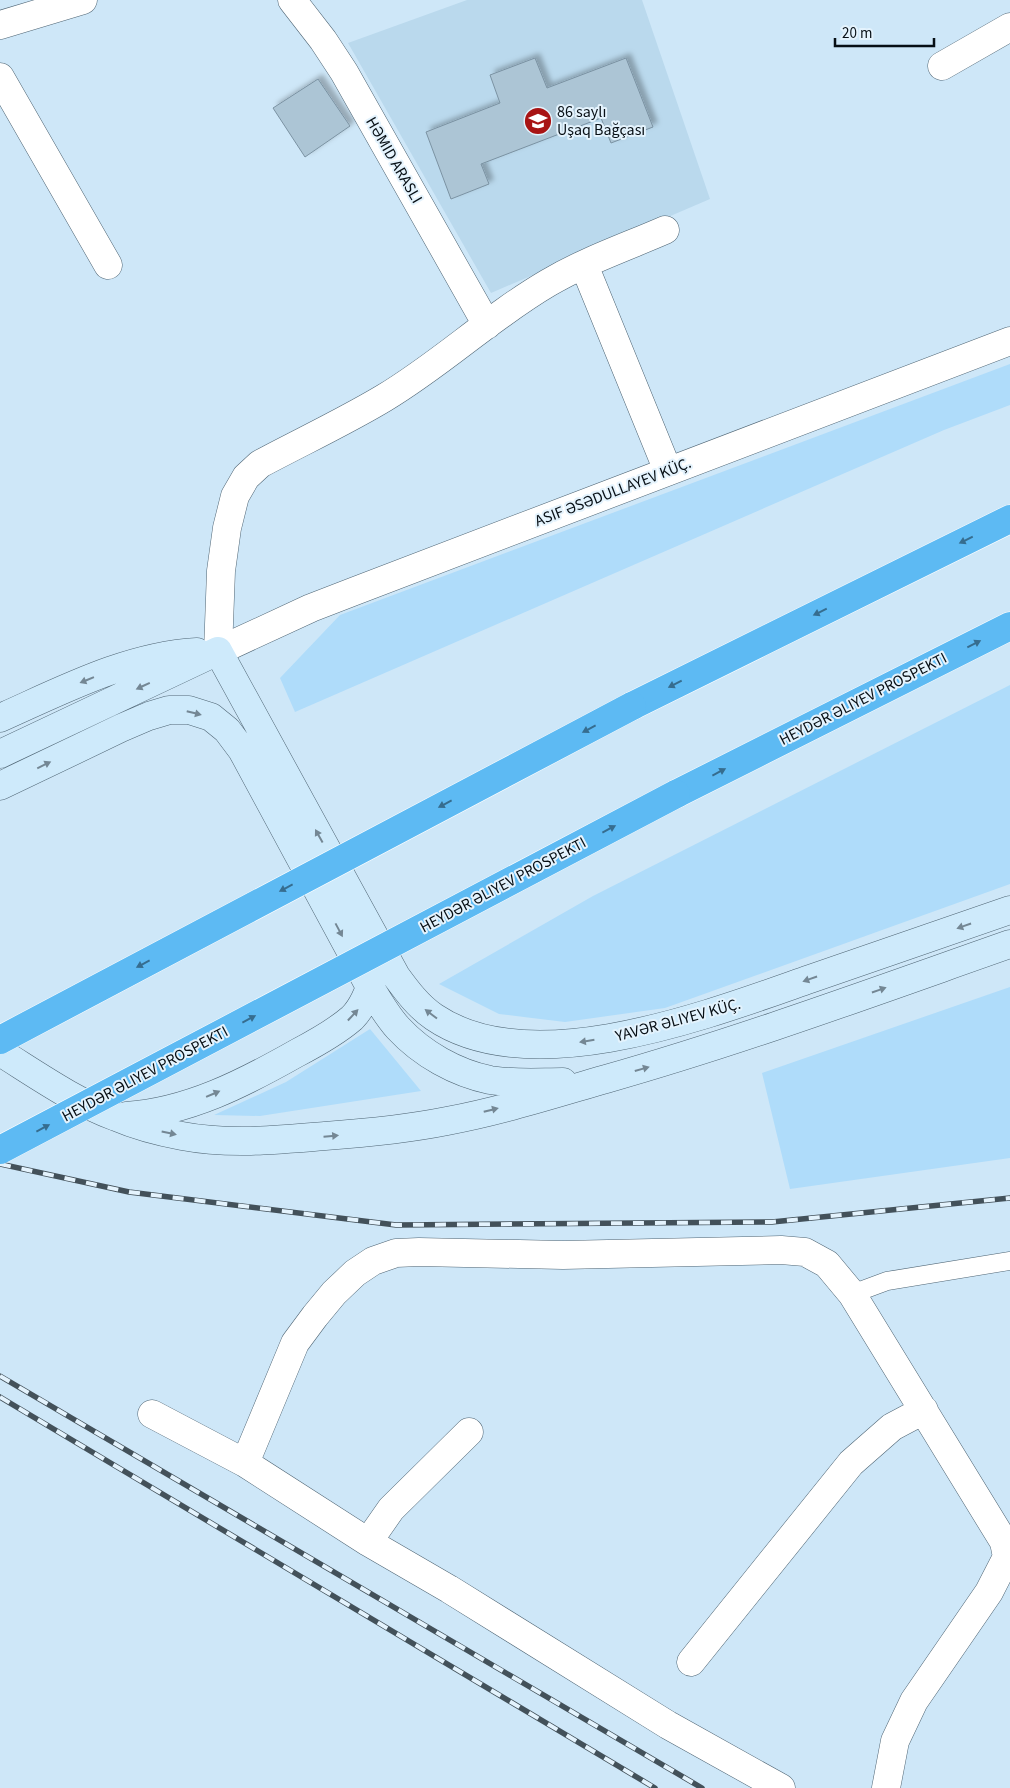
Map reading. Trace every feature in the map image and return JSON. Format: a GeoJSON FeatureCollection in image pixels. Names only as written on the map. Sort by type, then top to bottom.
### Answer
{"type":"FeatureCollection","features":[{"type":"Feature","properties":{"kind":"highway"},"geometry":{"type":"LineString","coordinates":[[0,1040],[632,706],[1010,519]]}},
{"type":"Feature","properties":{"kind":"highway","name":"HEYDƏR ƏLIYEV PROSPEKTI"},"geometry":{"type":"LineString","coordinates":[[0,1150],[676,794],[1010,626]]}},
{"type":"Feature","properties":{"kind":"main road"},"geometry":{"type":"LineString","coordinates":[[0,718],[115,669],[150,659],[182,653],[218,650]]}},
{"type":"Feature","properties":{"kind":"main road"},"geometry":{"type":"LineString","coordinates":[[0,754],[218,650]]}},
{"type":"Feature","properties":{"kind":"main road","name":"YAVƏR ƏLIYEV KÜÇ."},"geometry":{"type":"LineString","coordinates":[[218,650],[396,976],[414,1000],[435,1018],[462,1031],[487,1038],[523,1044],[565,1045],[624,1035],[736,1005],[1010,910]]}},
{"type":"Feature","properties":{"kind":"main road"},"geometry":{"type":"LineString","coordinates":[[0,786],[149,716],[169,710],[189,710],[211,717],[227,730],[242,750],[370,987],[383,1010],[399,1029],[438,1060],[462,1072],[491,1080],[595,1082]]}},
{"type":"Feature","properties":{"kind":"main road"},"geometry":{"type":"LineString","coordinates":[[115,1117],[151,1115],[179,1108],[238,1084],[334,1032],[353,1017],[363,1004],[370,987],[376,960],[376,940]]}},
{"type":"Feature","properties":{"kind":"main road","name":"YAVƏR ƏLIYEV KÜÇ."},"geometry":{"type":"LineString","coordinates":[[0,1052],[93,1107],[115,1117],[152,1129],[184,1136],[232,1140],[284,1139],[360,1133],[446,1121],[517,1104],[595,1082],[733,1040],[1010,944]]}},
{"type":"Feature","properties":{"kind":"street"},"geometry":{"type":"LineString","coordinates":[[0,25],[83,0]]}},
{"type":"Feature","properties":{"kind":"street"},"geometry":{"type":"LineString","coordinates":[[292,0],[323,40],[344,72],[487,325]]}},
{"type":"Feature","properties":{"kind":"street"},"geometry":{"type":"LineString","coordinates":[[942,66],[1010,27]]}},
{"type":"Feature","properties":{"kind":"street"},"geometry":{"type":"LineString","coordinates":[[0,77],[108,265]]}},
{"type":"Feature","properties":{"kind":"street"},"geometry":{"type":"LineString","coordinates":[[218,650],[221,571],[227,528],[235,496],[246,477],[260,464],[383,399],[428,370],[512,306],[549,282],[665,230]]}},
{"type":"Feature","properties":{"kind":"street"},"geometry":{"type":"LineString","coordinates":[[584,265],[668,471]]}},
{"type":"Feature","properties":{"kind":"street","name":"ASIF ƏSƏDULLAYEV KÜÇ."},"geometry":{"type":"LineString","coordinates":[[218,650],[311,608],[1010,341]]}},
{"type":"Feature","properties":{"kind":"street"},"geometry":{"type":"LineString","coordinates":[[245,1463],[296,1343],[314,1316],[355,1273],[373,1262],[396,1253],[563,1255],[805,1252],[827,1264],[852,1294],[1004,1542],[1006,1557],[989,1592],[914,1701],[895,1741],[886,1788]]}},
{"type":"Feature","properties":{"kind":"street"},"geometry":{"type":"LineString","coordinates":[[691,1662],[851,1463],[892,1427],[924,1410]]}},
{"type":"Feature","properties":{"kind":"street"},"geometry":{"type":"LineString","coordinates":[[152,1414],[245,1463],[368,1542],[449,1589],[668,1725],[781,1788]]}},
{"type":"Feature","properties":{"kind":"street"},"geometry":{"type":"LineString","coordinates":[[368,1542],[391,1509],[469,1432]]}},
{"type":"Feature","properties":{"kind":"lane"},"geometry":{"type":"LineString","coordinates":[[852,1294],[887,1281],[1010,1261]]}},
{"type":"Feature","properties":{"kind":"shaded area","name":"86 saylı Uşaq Bağçası"},"geometry":{"type":"Polygon","coordinates":[[[467,0],[642,0],[710,199],[491,293],[348,43],[467,0]]]}},
{"type":"Feature","properties":{"kind":"shaded area"},"geometry":{"type":"Polygon","coordinates":[[[1010,364],[1010,405],[944,430],[295,712],[280,678],[340,615],[1010,364]]]}},
{"type":"Feature","properties":{"kind":"shaded area"},"geometry":{"type":"Polygon","coordinates":[[[1010,685],[1010,884],[665,1008],[565,1022],[499,1014],[439,984],[593,896],[1010,685]]]}},
{"type":"Feature","properties":{"kind":"shaded area"},"geometry":{"type":"Polygon","coordinates":[[[1010,987],[1010,1158],[790,1189],[762,1073],[1010,987]]]}},
{"type":"Feature","properties":{"kind":"shaded area"},"geometry":{"type":"Polygon","coordinates":[[[370,1029],[421,1091],[260,1116],[214,1115],[286,1082],[370,1029]]]}},
{"type":"Feature","properties":{"kind":"building"},"geometry":{"type":"Polygon","coordinates":[[[535,58],[547,88],[626,58],[653,127],[611,143],[601,118],[481,164],[489,184],[451,199],[426,132],[500,103],[490,75],[535,58]]]}},
{"type":"Feature","properties":{"kind":"building"},"geometry":{"type":"Polygon","coordinates":[[[318,79],[350,126],[305,157],[273,108],[318,79]]]}},
{"type":"Feature","properties":{"kind":"railway"},"geometry":{"type":"LineString","coordinates":[[0,1164],[129,1192],[396,1225],[772,1222],[1010,1198]]}},
{"type":"Feature","properties":{"kind":"railway"},"geometry":{"type":"LineString","coordinates":[[0,1376],[702,1788]]}},
{"type":"Feature","properties":{"kind":"railway"},"geometry":{"type":"LineString","coordinates":[[0,1397],[655,1788]]}},
{"type":"Feature","properties":{"kind":"place","name":"86 saylı Uşaq Bağçası"},"geometry":{"type":"Point","coordinates":[538,121]}}]}
